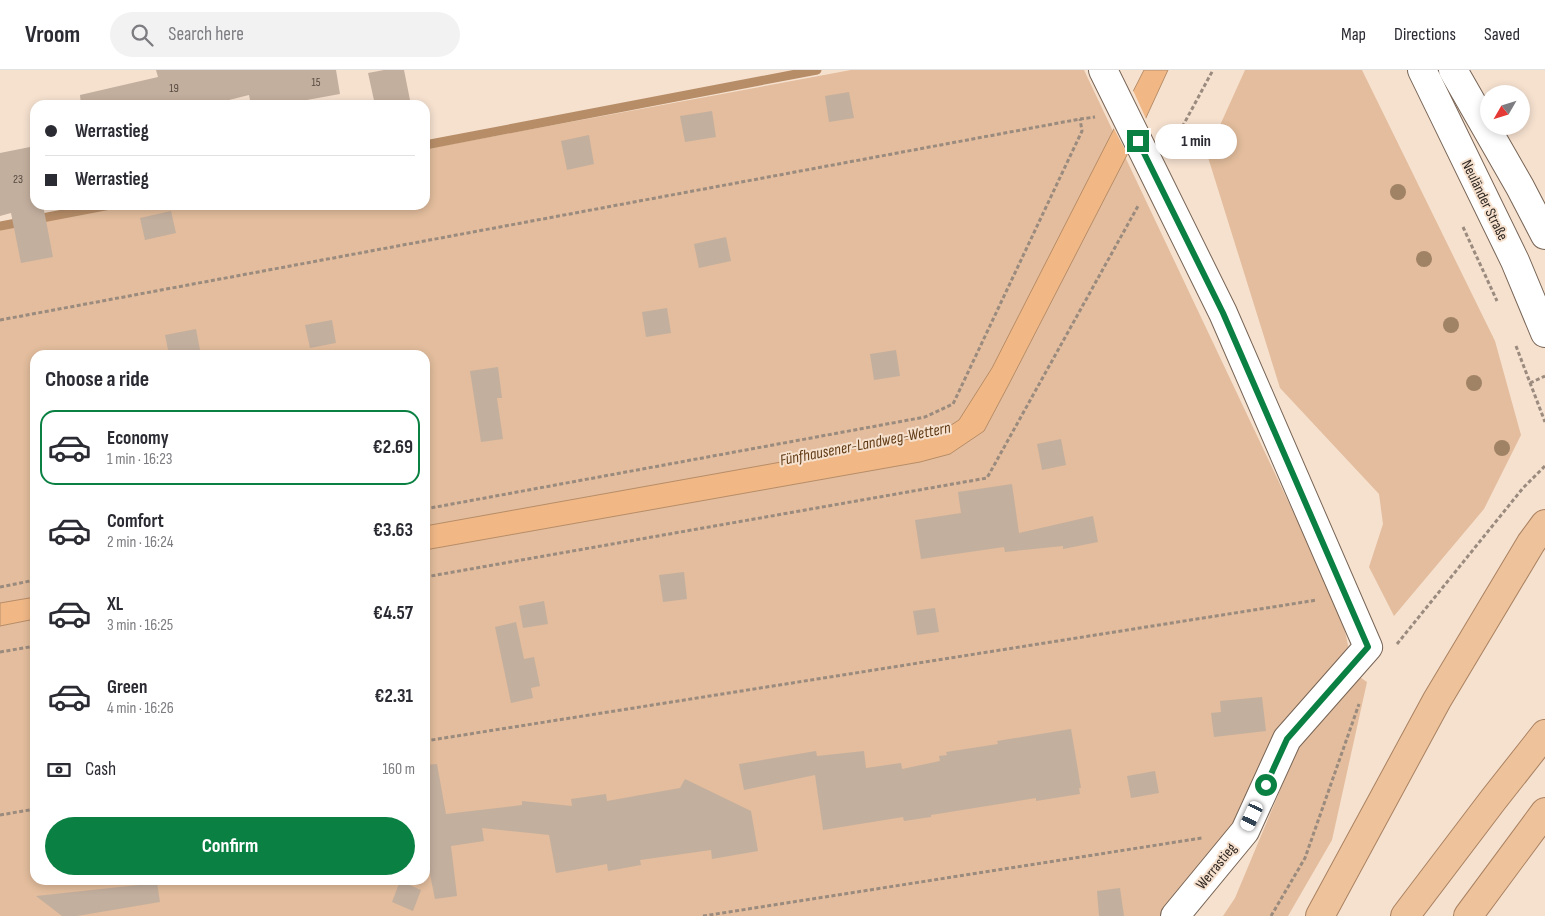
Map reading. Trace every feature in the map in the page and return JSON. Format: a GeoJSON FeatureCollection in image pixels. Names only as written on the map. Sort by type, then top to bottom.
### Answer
{"type":"FeatureCollection","features":[{"type":"Feature","properties":{"kind":"highway"},"geometry":{"type":"LineString","coordinates":[[1320,916],[1437,700],[1531,543],[1545,524]]}},
{"type":"Feature","properties":{"kind":"highway"},"geometry":{"type":"LineString","coordinates":[[1405,916],[1545,734]]}},
{"type":"Feature","properties":{"kind":"highway"},"geometry":{"type":"LineString","coordinates":[[1468,916],[1545,812]]}},
{"type":"Feature","properties":{"kind":"street","name":"Werrastieg"},"geometry":{"type":"LineString","coordinates":[[1103,70],[1223,313],[1368,647],[1287,739],[1244,831],[1175,916]]}},
{"type":"Feature","properties":{"kind":"street","name":"Neuländer Straße"},"geometry":{"type":"LineString","coordinates":[[1422,70],[1515,261],[1545,333]]}},
{"type":"Feature","properties":{"kind":"street"},"geometry":{"type":"LineString","coordinates":[[1454,70],[1545,235]]}},
{"type":"Feature","properties":{"kind":"path"},"geometry":{"type":"LineString","coordinates":[[430,577],[987,478],[1151,167],[1213,70]]}},
{"type":"Feature","properties":{"kind":"path"},"geometry":{"type":"LineString","coordinates":[[0,320],[1080,119],[1101,117],[1121,107]]}},
{"type":"Feature","properties":{"kind":"path"},"geometry":{"type":"LineString","coordinates":[[430,508],[925,417],[953,404],[1082,131],[1080,119]]}},
{"type":"Feature","properties":{"kind":"path"},"geometry":{"type":"LineString","coordinates":[[1460,220],[1501,309]]}},
{"type":"Feature","properties":{"kind":"path"},"geometry":{"type":"LineString","coordinates":[[1516,346],[1545,422]]}},
{"type":"Feature","properties":{"kind":"path"},"geometry":{"type":"LineString","coordinates":[[1530,383],[1545,376]]}},
{"type":"Feature","properties":{"kind":"path"},"geometry":{"type":"LineString","coordinates":[[1393,648],[1523,488],[1545,466]]}},
{"type":"Feature","properties":{"kind":"path"},"geometry":{"type":"LineString","coordinates":[[0,586],[30,581]]}},
{"type":"Feature","properties":{"kind":"path"},"geometry":{"type":"LineString","coordinates":[[430,740],[1345,596]]}},
{"type":"Feature","properties":{"kind":"path"},"geometry":{"type":"LineString","coordinates":[[0,652],[30,647]]}},
{"type":"Feature","properties":{"kind":"path"},"geometry":{"type":"LineString","coordinates":[[1271,916],[1305,858],[1360,700]]}},
{"type":"Feature","properties":{"kind":"path"},"geometry":{"type":"LineString","coordinates":[[0,816],[30,810]]}},
{"type":"Feature","properties":{"kind":"path"},"geometry":{"type":"LineString","coordinates":[[703,916],[1244,831]]}},
{"type":"Feature","properties":{"kind":"shaded area"},"geometry":{"type":"Polygon","coordinates":[[[851,70],[1084,70],[1341,613],[1349,650],[1235,825],[1163,916],[0,916],[0,228],[99,210],[430,210],[430,148],[851,70]]]}},
{"type":"Feature","properties":{"kind":"shaded area"},"geometry":{"type":"Polygon","coordinates":[[[1144,70],[1168,70],[1144,122],[984,431],[950,454],[920,462],[430,549],[430,525],[937,434],[959,420],[992,368],[1144,70]]]}},
{"type":"Feature","properties":{"kind":"shaded area"},"geometry":{"type":"Polygon","coordinates":[[[1245,70],[1362,70],[1495,341],[1521,435],[1484,509],[1394,616],[1369,567],[1383,524],[1379,494],[1280,388],[1207,154],[1245,70]]]}},
{"type":"Feature","properties":{"kind":"shaded area"},"geometry":{"type":"Polygon","coordinates":[[[30,598],[30,620],[0,626],[0,603],[30,598]]]}},
{"type":"Feature","properties":{"kind":"shaded area"},"geometry":{"type":"Polygon","coordinates":[[[1351,671],[1367,682],[1332,840],[1288,916],[1223,916],[1235,898],[1299,745],[1351,671]]]}},
{"type":"Feature","properties":{"kind":"pier"},"geometry":{"type":"Polygon","coordinates":[[[1132,88],[1147,121],[1129,157],[1113,127],[1132,88]]]}},
{"type":"Feature","properties":{"kind":"building"},"geometry":{"type":"Polygon","coordinates":[[[156,70],[336,70],[340,94],[307,100],[250,100],[249,95],[229,100],[80,100],[80,95],[158,77],[156,70]]]}},
{"type":"Feature","properties":{"kind":"building"},"geometry":{"type":"Polygon","coordinates":[[[384,70],[404,70],[410,100],[374,100],[368,73],[384,70]]]}},
{"type":"Feature","properties":{"kind":"building"},"geometry":{"type":"Polygon","coordinates":[[[849,92],[854,118],[829,122],[825,96],[849,92]]]}},
{"type":"Feature","properties":{"kind":"building"},"geometry":{"type":"Polygon","coordinates":[[[712,111],[716,137],[685,142],[680,116],[712,111]]]}},
{"type":"Feature","properties":{"kind":"building"},"geometry":{"type":"Polygon","coordinates":[[[589,135],[594,164],[567,170],[561,141],[589,135]]]}},
{"type":"Feature","properties":{"kind":"building"},"geometry":{"type":"Polygon","coordinates":[[[30,147],[30,210],[44,210],[53,257],[21,263],[11,213],[0,216],[0,153],[30,147]]]}},
{"type":"Feature","properties":{"kind":"building"},"geometry":{"type":"Polygon","coordinates":[[[171,211],[176,233],[145,240],[140,218],[171,211]]]}},
{"type":"Feature","properties":{"kind":"building"},"geometry":{"type":"Polygon","coordinates":[[[726,237],[731,261],[699,268],[694,244],[726,237]]]}},
{"type":"Feature","properties":{"kind":"building"},"geometry":{"type":"Polygon","coordinates":[[[667,308],[671,333],[646,337],[642,312],[667,308]]]}},
{"type":"Feature","properties":{"kind":"building"},"geometry":{"type":"Polygon","coordinates":[[[332,320],[336,343],[310,348],[305,325],[332,320]]]}},
{"type":"Feature","properties":{"kind":"building"},"geometry":{"type":"Polygon","coordinates":[[[196,329],[200,350],[168,350],[165,335],[196,329]]]}},
{"type":"Feature","properties":{"kind":"building"},"geometry":{"type":"Polygon","coordinates":[[[896,350],[900,376],[874,380],[870,354],[896,350]]]}},
{"type":"Feature","properties":{"kind":"building"},"geometry":{"type":"Polygon","coordinates":[[[498,367],[502,398],[497,398],[503,439],[481,442],[470,371],[498,367]]]}},
{"type":"Feature","properties":{"kind":"building"},"geometry":{"type":"Polygon","coordinates":[[[1061,439],[1066,465],[1042,470],[1037,444],[1061,439]]]}},
{"type":"Feature","properties":{"kind":"building"},"geometry":{"type":"Polygon","coordinates":[[[1012,484],[1019,533],[1093,516],[1098,542],[1063,549],[1063,546],[1005,552],[1004,547],[921,559],[915,520],[961,513],[958,492],[1012,484]]]}},
{"type":"Feature","properties":{"kind":"building"},"geometry":{"type":"Polygon","coordinates":[[[684,572],[687,599],[663,602],[659,575],[684,572]]]}},
{"type":"Feature","properties":{"kind":"building"},"geometry":{"type":"Polygon","coordinates":[[[544,601],[548,624],[523,628],[519,606],[544,601]]]}},
{"type":"Feature","properties":{"kind":"building"},"geometry":{"type":"Polygon","coordinates":[[[935,608],[939,632],[917,635],[913,611],[935,608]]]}},
{"type":"Feature","properties":{"kind":"building"},"geometry":{"type":"Polygon","coordinates":[[[516,622],[524,659],[534,657],[540,686],[531,688],[533,698],[511,703],[495,627],[516,622]]]}},
{"type":"Feature","properties":{"kind":"building"},"geometry":{"type":"Polygon","coordinates":[[[1262,697],[1266,731],[1214,737],[1211,713],[1221,712],[1220,701],[1262,697]]]}},
{"type":"Feature","properties":{"kind":"building"},"geometry":{"type":"Polygon","coordinates":[[[1071,729],[1081,788],[1079,788],[1080,794],[1036,801],[1036,798],[904,821],[903,817],[823,830],[815,775],[744,790],[739,764],[816,751],[817,756],[864,751],[866,768],[901,763],[902,769],[940,761],[939,756],[947,755],[946,752],[998,744],[997,741],[1071,729]]]}},
{"type":"Feature","properties":{"kind":"building"},"geometry":{"type":"Polygon","coordinates":[[[437,764],[446,814],[522,805],[522,801],[572,806],[571,799],[606,794],[607,801],[680,788],[685,779],[751,811],[758,851],[712,859],[711,850],[640,860],[641,865],[608,871],[607,864],[556,873],[549,835],[482,828],[484,841],[451,846],[457,896],[435,899],[430,874],[430,765],[437,764]]]}},
{"type":"Feature","properties":{"kind":"building"},"geometry":{"type":"Polygon","coordinates":[[[1155,771],[1159,793],[1131,798],[1127,776],[1155,771]]]}},
{"type":"Feature","properties":{"kind":"building"},"geometry":{"type":"Polygon","coordinates":[[[138,885],[157,885],[160,902],[77,916],[62,916],[36,896],[138,885]]]}},
{"type":"Feature","properties":{"kind":"building"},"geometry":{"type":"Polygon","coordinates":[[[398,885],[409,885],[421,890],[413,911],[392,902],[398,885]]]}},
{"type":"Feature","properties":{"kind":"building"},"geometry":{"type":"Polygon","coordinates":[[[1120,888],[1124,916],[1099,916],[1097,891],[1120,888]]]}},
{"type":"Feature","properties":{"kind":"waterway"},"geometry":{"type":"LineString","coordinates":[[430,144],[817,70]]}},
{"type":"Feature","properties":{"kind":"waterway"},"geometry":{"type":"LineString","coordinates":[[0,226],[84,210]]}},
{"type":"Feature","properties":{"kind":"route"},"geometry":{"type":"LineString","coordinates":[[1138,141],[1223,313],[1368,647],[1287,739],[1266,785]]}},
{"type":"Feature","properties":{"kind":"water label","name":"Fünfhausener-Landweg-Wettern"},"geometry":{"type":"Point","coordinates":[865,443]}}]}
